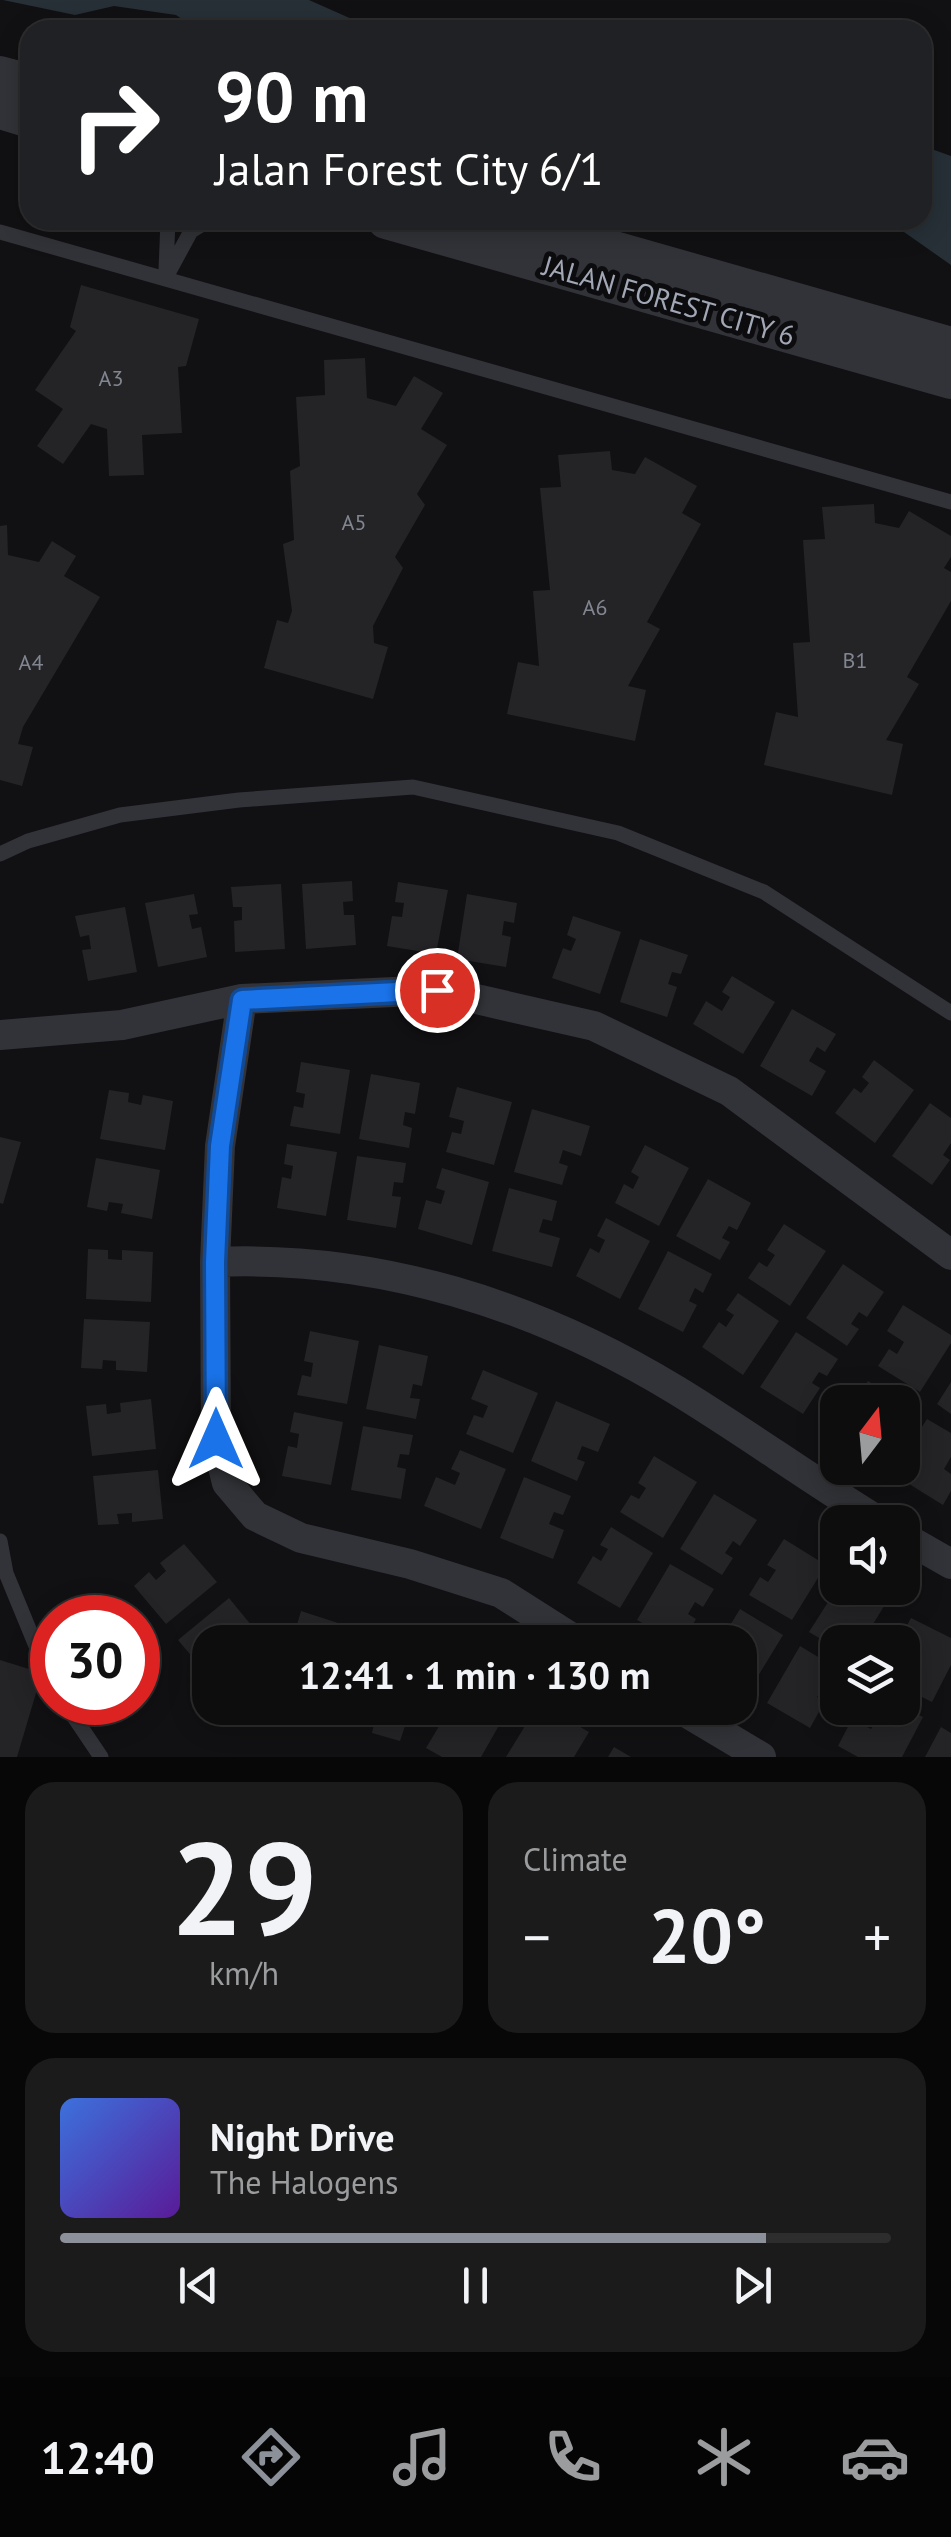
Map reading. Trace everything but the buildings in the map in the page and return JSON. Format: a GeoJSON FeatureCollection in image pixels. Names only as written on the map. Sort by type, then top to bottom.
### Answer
{"type":"FeatureCollection","features":[{"type":"Feature","properties":{"kind":"street","name":"JALAN FOREST CITY 6"},"geometry":{"type":"LineString","coordinates":[[421,230],[951,380]]}},
{"type":"Feature","properties":{"kind":"street","name":"JALAN FOREST CITY 6"},"geometry":{"type":"LineString","coordinates":[[544,230],[951,346]]}},
{"type":"Feature","properties":{"kind":"street"},"geometry":{"type":"LineString","coordinates":[[0,1035],[122,1025],[242,1000],[437,990],[594,1026],[728,1091],[951,1255]]}},
{"type":"Feature","properties":{"kind":"street"},"geometry":{"type":"LineString","coordinates":[[242,1000],[220,1146],[215,1262],[216,1439],[227,1484],[255,1516],[301,1538],[410,1564],[501,1593],[551,1625]]}},
{"type":"Feature","properties":{"kind":"street"},"geometry":{"type":"LineString","coordinates":[[215,1262],[267,1260],[359,1268],[463,1292],[544,1321],[677,1390],[854,1505]]}},
{"type":"Feature","properties":{"kind":"street"},"geometry":{"type":"LineString","coordinates":[[920,1546],[951,1564]]}},
{"type":"Feature","properties":{"kind":"street"},"geometry":{"type":"LineString","coordinates":[[708,1725],[762,1757]]}},
{"type":"Feature","properties":{"kind":"lane"},"geometry":{"type":"LineString","coordinates":[[165,279],[167,230]]}},
{"type":"Feature","properties":{"kind":"lane"},"geometry":{"type":"LineString","coordinates":[[165,279],[193,230]]}},
{"type":"Feature","properties":{"kind":"lane"},"geometry":{"type":"LineString","coordinates":[[0,232],[951,502]]}},
{"type":"Feature","properties":{"kind":"lane"},"geometry":{"type":"LineString","coordinates":[[0,854],[28,841],[120,815],[239,800],[414,787],[618,833],[764,892],[951,1013]]}},
{"type":"Feature","properties":{"kind":"lane"},"geometry":{"type":"LineString","coordinates":[[0,1542],[6,1573],[30,1631]]}},
{"type":"Feature","properties":{"kind":"lane"},"geometry":{"type":"LineString","coordinates":[[79,1725],[101,1757]]}},
{"type":"Feature","properties":{"kind":"shaded area"},"geometry":{"type":"Polygon","coordinates":[[[3,0],[309,0],[354,20],[183,20],[176,15],[114,6],[75,15],[3,0]]]}},
{"type":"Feature","properties":{"kind":"shaded area"},"geometry":{"type":"Polygon","coordinates":[[[932,149],[951,156],[951,265],[899,230],[932,230],[932,149]]]}},
{"type":"Feature","properties":{"kind":"route"},"geometry":{"type":"LineString","coordinates":[[216,1439],[215,1262],[220,1146],[242,1000],[437,990]]}}]}
